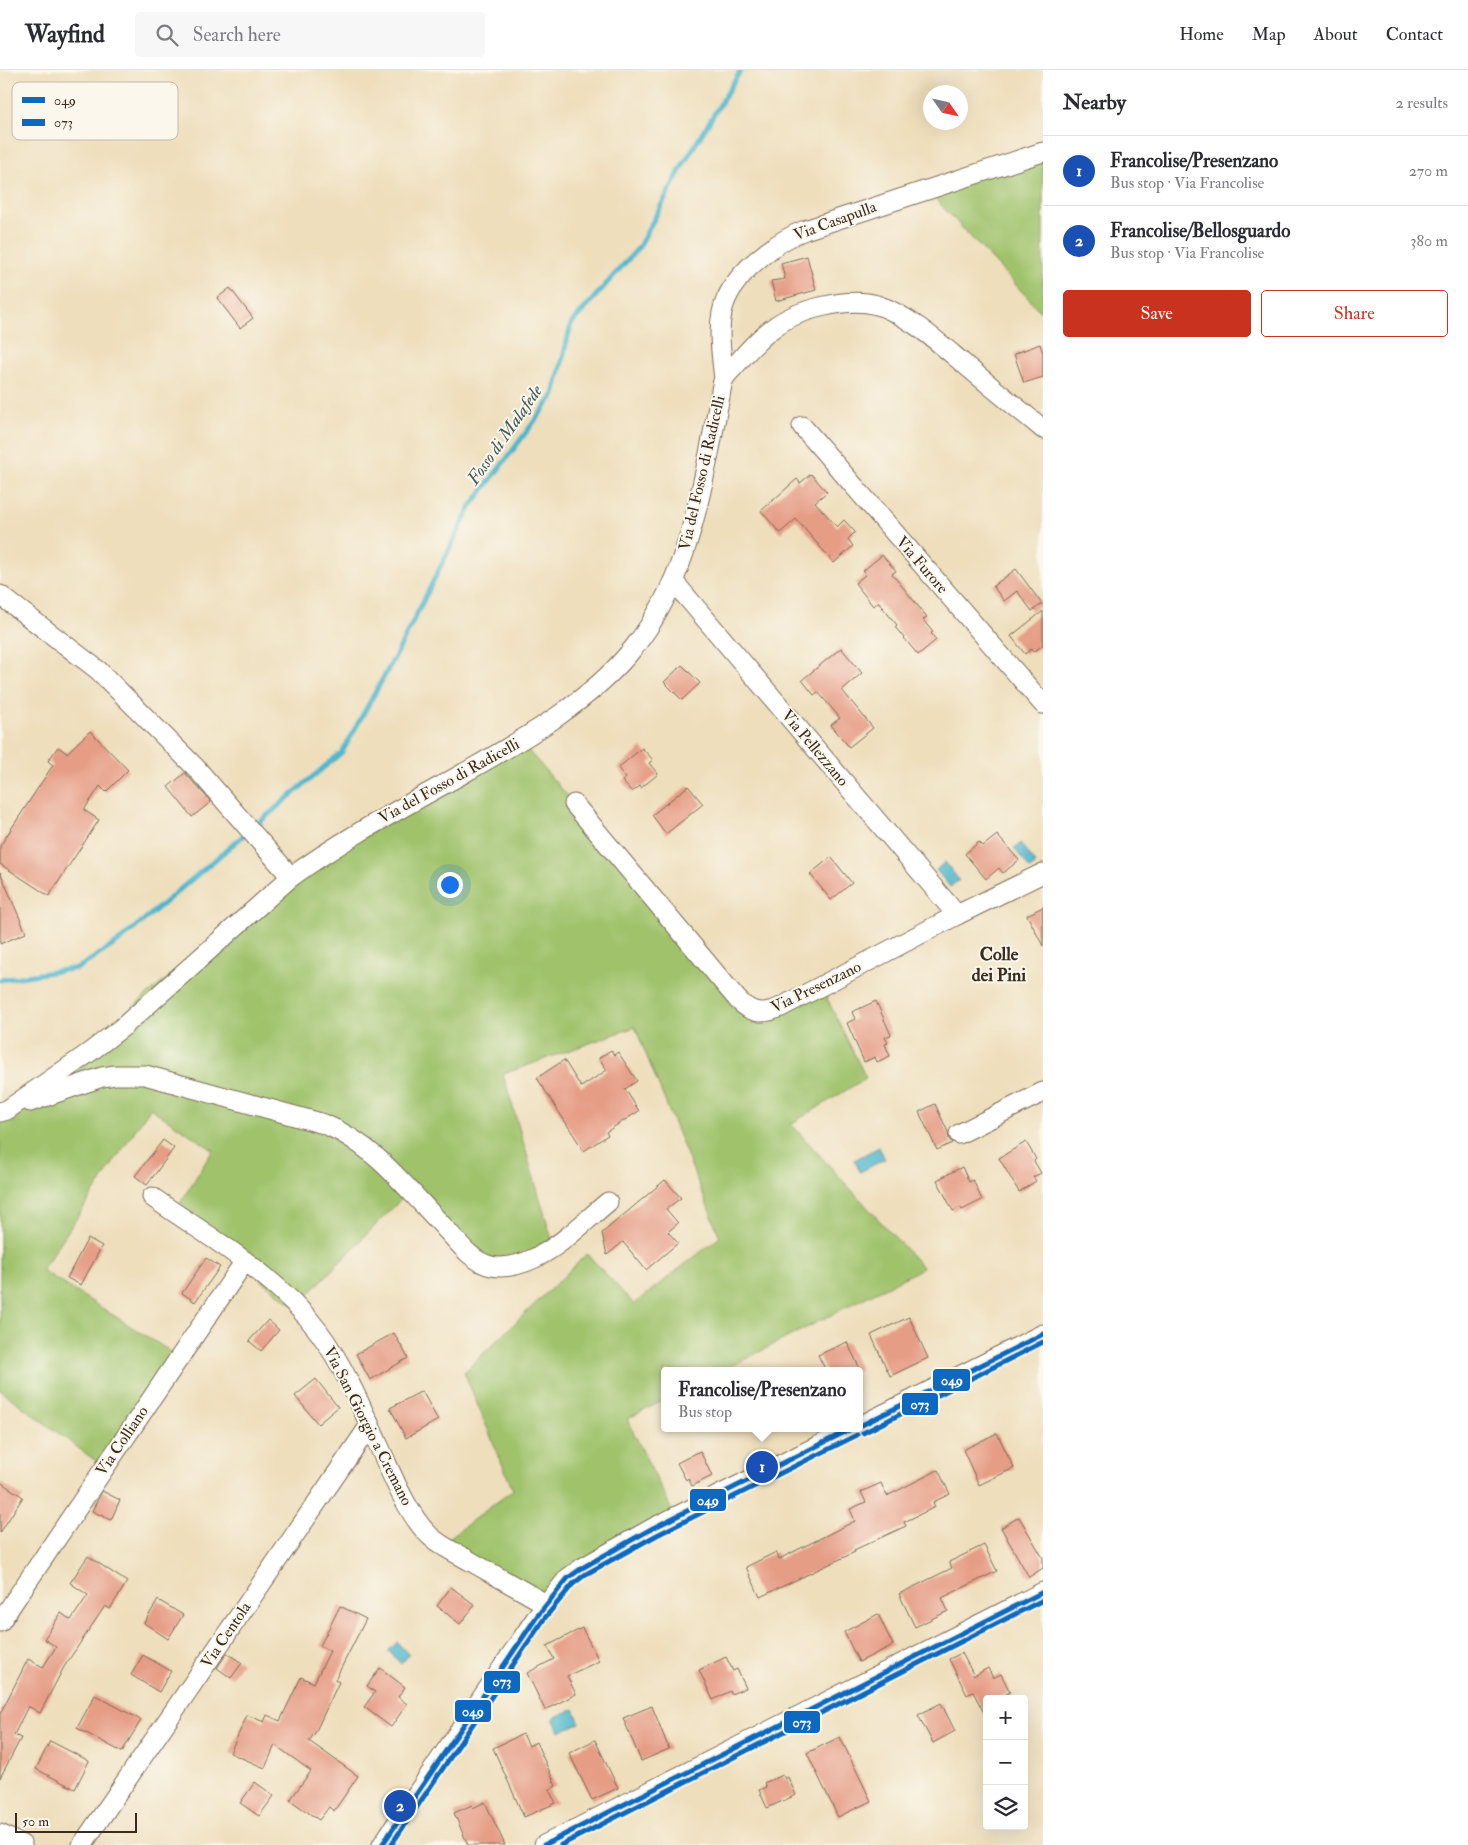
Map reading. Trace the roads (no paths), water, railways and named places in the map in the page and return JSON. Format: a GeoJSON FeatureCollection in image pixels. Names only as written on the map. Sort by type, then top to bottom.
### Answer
{"type":"FeatureCollection","features":[{"type":"Feature","properties":{"kind":"street","name":"Via Casapulla"},"geometry":{"type":"LineString","coordinates":[[724,379],[720,340],[721,317],[725,300],[743,272],[775,245],[805,230],[1043,152]]}},
{"type":"Feature","properties":{"kind":"street","name":"Via del Fosso di Radicelli"},"geometry":{"type":"LineString","coordinates":[[4,1111],[90,1052],[124,1026],[291,877],[352,836],[520,741],[583,696],[611,672],[634,647],[656,616],[674,582],[693,526],[724,379],[762,337],[780,322],[792,316],[821,307],[863,303],[874,304],[896,314],[929,336],[1043,429]]}},
{"type":"Feature","properties":{"kind":"street","name":"Via Furore"},"geometry":{"type":"LineString","coordinates":[[802,426],[1043,704]]}},
{"type":"Feature","properties":{"kind":"street","name":"Via Pellezzano"},"geometry":{"type":"LineString","coordinates":[[674,582],[957,915]]}},
{"type":"Feature","properties":{"kind":"street"},"geometry":{"type":"LineString","coordinates":[[0,594],[98,670],[196,768],[291,877]]}},
{"type":"Feature","properties":{"kind":"street","name":"Via Presenzano"},"geometry":{"type":"LineString","coordinates":[[574,804],[738,1000],[754,1012],[769,1012],[781,1007],[957,915],[1043,873]]}},
{"type":"Feature","properties":{"kind":"street"},"geometry":{"type":"LineString","coordinates":[[4,1111],[91,1080],[128,1074],[158,1078],[309,1119],[339,1131],[361,1144],[394,1175],[472,1256],[490,1266],[513,1265],[545,1253],[608,1202]]}},
{"type":"Feature","properties":{"kind":"street"},"geometry":{"type":"LineString","coordinates":[[959,1134],[1043,1092]]}},
{"type":"Feature","properties":{"kind":"street","name":"Via San Giorgio a Cremano"},"geometry":{"type":"LineString","coordinates":[[152,1198],[245,1261],[287,1297],[318,1332],[337,1362],[370,1424],[395,1481],[418,1521],[429,1535],[445,1547],[546,1604]]}},
{"type":"Feature","properties":{"kind":"street","name":"Via Colliano"},"geometry":{"type":"LineString","coordinates":[[0,1622],[245,1261]]}},
{"type":"Feature","properties":{"kind":"street"},"geometry":{"type":"LineString","coordinates":[[863,1424],[1043,1334]]}},
{"type":"Feature","properties":{"kind":"street","name":"Via Centola"},"geometry":{"type":"LineString","coordinates":[[82,1845],[370,1424]]}},
{"type":"Feature","properties":{"kind":"street"},"geometry":{"type":"LineString","coordinates":[[382,1845],[546,1604],[568,1578],[582,1568],[653,1528],[846,1432]]}},
{"type":"Feature","properties":{"kind":"street"},"geometry":{"type":"LineString","coordinates":[[544,1845],[1043,1592]]}},
{"type":"Feature","properties":{"kind":"street"},"geometry":{"type":"LineString","coordinates":[[0,1834],[22,1845]]}},
{"type":"Feature","properties":{"kind":"water"},"geometry":{"type":"Polygon","coordinates":[[[1021,843],[1036,864],[1030,869],[1014,848],[1021,843]]]}},
{"type":"Feature","properties":{"kind":"water"},"geometry":{"type":"Polygon","coordinates":[[[945,862],[959,880],[950,887],[936,870],[945,862]]]}},
{"type":"Feature","properties":{"kind":"water"},"geometry":{"type":"Polygon","coordinates":[[[879,1147],[885,1159],[860,1172],[854,1160],[879,1147]]]}},
{"type":"Feature","properties":{"kind":"water"},"geometry":{"type":"Polygon","coordinates":[[[397,1642],[409,1655],[401,1664],[388,1651],[397,1642]]]}},
{"type":"Feature","properties":{"kind":"water"},"geometry":{"type":"Polygon","coordinates":[[[574,1709],[580,1723],[559,1732],[553,1718],[574,1709]]]}},
{"type":"Feature","properties":{"kind":"waterway","name":"Fosso di Malafede"},"geometry":{"type":"LineString","coordinates":[[0,980],[78,968],[118,942],[342,752],[396,655],[471,506],[554,395],[571,324],[639,247],[684,163],[741,70]]}},
{"type":"Feature","properties":{"kind":"place","name":"Francolise/Presenzano"},"geometry":{"type":"Point","coordinates":[762,1467]}},
{"type":"Feature","properties":{"kind":"place","name":"Francolise/Bellosguardo"},"geometry":{"type":"Point","coordinates":[400,1806]}},
{"type":"Feature","properties":{"kind":"district","name":"Colle dei Pini"},"geometry":{"type":"Point","coordinates":[999,964]}}]}
